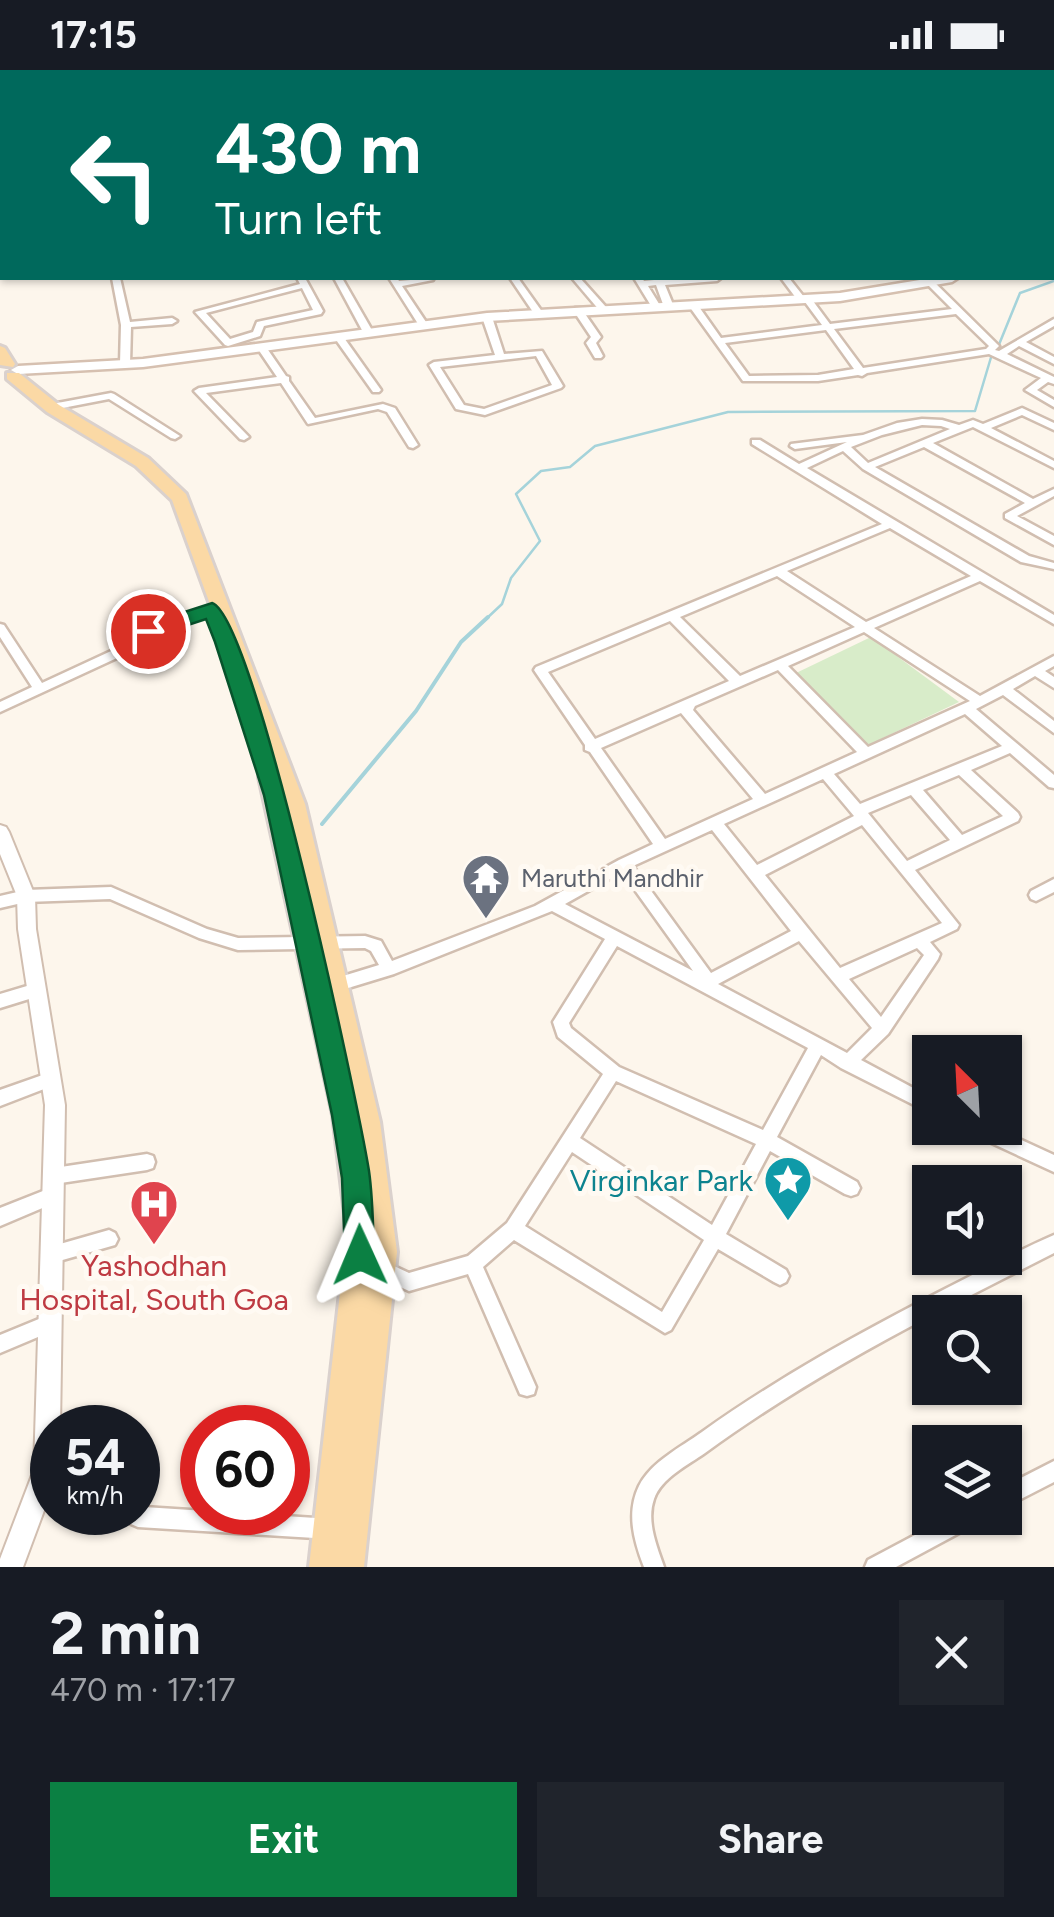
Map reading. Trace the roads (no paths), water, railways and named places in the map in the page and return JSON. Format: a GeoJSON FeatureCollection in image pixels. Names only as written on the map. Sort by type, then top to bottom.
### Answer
{"type":"FeatureCollection","features":[{"type":"Feature","properties":{"kind":"main road"},"geometry":{"type":"LineString","coordinates":[[5,369],[125,364],[487,317],[804,300],[928,280]]}},
{"type":"Feature","properties":{"kind":"main road"},"geometry":{"type":"LineString","coordinates":[[5,369],[52,406],[152,468],[180,498],[278,751],[346,1115],[361,1231],[326,1567]]}},
{"type":"Feature","properties":{"kind":"main road"},"geometry":{"type":"LineString","coordinates":[[5,369],[163,494],[212,610],[276,795],[316,942],[334,985],[369,1140],[380,1211],[380,1269],[347,1567]]}},
{"type":"Feature","properties":{"kind":"street"},"geometry":{"type":"LineString","coordinates":[[116,280],[126,325],[125,364]]}},
{"type":"Feature","properties":{"kind":"street"},"geometry":{"type":"LineString","coordinates":[[339,280],[368,332]]}},
{"type":"Feature","properties":{"kind":"street"},"geometry":{"type":"LineString","coordinates":[[515,280],[538,313]]}},
{"type":"Feature","properties":{"kind":"street"},"geometry":{"type":"LineString","coordinates":[[578,280],[603,309]]}},
{"type":"Feature","properties":{"kind":"street"},"geometry":{"type":"LineString","coordinates":[[640,280],[662,307]]}},
{"type":"Feature","properties":{"kind":"street"},"geometry":{"type":"LineString","coordinates":[[659,280],[662,307]]}},
{"type":"Feature","properties":{"kind":"street"},"geometry":{"type":"LineString","coordinates":[[787,280],[862,373]]}},
{"type":"Feature","properties":{"kind":"street"},"geometry":{"type":"LineString","coordinates":[[928,280],[994,346],[995,353]]}},
{"type":"Feature","properties":{"kind":"street"},"geometry":{"type":"LineString","coordinates":[[395,281],[423,325]]}},
{"type":"Feature","properties":{"kind":"street"},"geometry":{"type":"LineString","coordinates":[[253,346],[260,324],[318,312],[303,282],[200,311],[226,342],[253,346],[286,379],[312,422],[379,406],[391,410],[413,446]]}},
{"type":"Feature","properties":{"kind":"street"},"geometry":{"type":"LineString","coordinates":[[694,306],[746,379],[862,373],[995,353],[1054,322]]}},
{"type":"Feature","properties":{"kind":"street"},"geometry":{"type":"LineString","coordinates":[[578,310],[596,337],[590,343],[598,356]]}},
{"type":"Feature","properties":{"kind":"street"},"geometry":{"type":"LineString","coordinates":[[717,341],[960,311]]}},
{"type":"Feature","properties":{"kind":"street"},"geometry":{"type":"LineString","coordinates":[[487,317],[500,355]]}},
{"type":"Feature","properties":{"kind":"street"},"geometry":{"type":"LineString","coordinates":[[126,325],[172,321]]}},
{"type":"Feature","properties":{"kind":"street"},"geometry":{"type":"LineString","coordinates":[[339,337],[376,390]]}},
{"type":"Feature","properties":{"kind":"street"},"geometry":{"type":"LineString","coordinates":[[1020,343],[1054,361]]}},
{"type":"Feature","properties":{"kind":"street"},"geometry":{"type":"LineString","coordinates":[[995,353],[1051,379]]}},
{"type":"Feature","properties":{"kind":"street"},"geometry":{"type":"LineString","coordinates":[[539,354],[558,386],[485,412],[469,410],[460,407],[434,366],[450,363],[500,355],[539,354]]}},
{"type":"Feature","properties":{"kind":"street"},"geometry":{"type":"LineString","coordinates":[[244,437],[199,391],[286,379]]}},
{"type":"Feature","properties":{"kind":"street"},"geometry":{"type":"LineString","coordinates":[[1051,379],[1030,390],[1054,404]]}},
{"type":"Feature","properties":{"kind":"street"},"geometry":{"type":"LineString","coordinates":[[52,406],[111,396],[174,436]]}},
{"type":"Feature","properties":{"kind":"street"},"geometry":{"type":"LineString","coordinates":[[982,428],[1022,411],[1054,427]]}},
{"type":"Feature","properties":{"kind":"street"},"geometry":{"type":"LineString","coordinates":[[798,468],[884,434],[928,422],[960,428]]}},
{"type":"Feature","properties":{"kind":"street"},"geometry":{"type":"LineString","coordinates":[[867,468],[973,423],[1054,466]]}},
{"type":"Feature","properties":{"kind":"street"},"geometry":{"type":"LineString","coordinates":[[795,446],[884,434]]}},
{"type":"Feature","properties":{"kind":"street"},"geometry":{"type":"LineString","coordinates":[[756,442],[1054,620]]}},
{"type":"Feature","properties":{"kind":"street"},"geometry":{"type":"LineString","coordinates":[[926,443],[1046,499]]}},
{"type":"Feature","properties":{"kind":"street"},"geometry":{"type":"LineString","coordinates":[[847,449],[867,468],[1026,559],[1052,566]]}},
{"type":"Feature","properties":{"kind":"street"},"geometry":{"type":"LineString","coordinates":[[1046,499],[1009,516],[1054,541]]}},
{"type":"Feature","properties":{"kind":"street"},"geometry":{"type":"LineString","coordinates":[[663,848],[540,670],[891,524]]}},
{"type":"Feature","properties":{"kind":"street"},"geometry":{"type":"LineString","coordinates":[[780,572],[973,705],[1012,747],[1054,783]]}},
{"type":"Feature","properties":{"kind":"street"},"geometry":{"type":"LineString","coordinates":[[590,747],[982,576]]}},
{"type":"Feature","properties":{"kind":"street"},"geometry":{"type":"LineString","coordinates":[[0,707],[141,642],[148,631],[212,610]]}},
{"type":"Feature","properties":{"kind":"street"},"geometry":{"type":"LineString","coordinates":[[672,616],[739,683]]}},
{"type":"Feature","properties":{"kind":"street"},"geometry":{"type":"LineString","coordinates":[[0,628],[40,689]]}},
{"type":"Feature","properties":{"kind":"street"},"geometry":{"type":"LineString","coordinates":[[334,985],[389,969],[552,904],[624,864],[973,705],[1054,660]]}},
{"type":"Feature","properties":{"kind":"street"},"geometry":{"type":"LineString","coordinates":[[780,665],[866,753]]}},
{"type":"Feature","properties":{"kind":"street"},"geometry":{"type":"LineString","coordinates":[[1036,670],[1054,684]]}},
{"type":"Feature","properties":{"kind":"street"},"geometry":{"type":"LineString","coordinates":[[1004,688],[1054,728]]}},
{"type":"Feature","properties":{"kind":"street"},"geometry":{"type":"LineString","coordinates":[[690,704],[686,711],[762,800]]}},
{"type":"Feature","properties":{"kind":"street"},"geometry":{"type":"LineString","coordinates":[[754,873],[913,788],[1012,747]]}},
{"type":"Feature","properties":{"kind":"street"},"geometry":{"type":"LineString","coordinates":[[906,868],[1013,817],[960,768]]}},
{"type":"Feature","properties":{"kind":"street"},"geometry":{"type":"LineString","coordinates":[[824,772],[952,925],[837,977]]}},
{"type":"Feature","properties":{"kind":"street"},"geometry":{"type":"LineString","coordinates":[[913,788],[960,842]]}},
{"type":"Feature","properties":{"kind":"street"},"geometry":{"type":"LineString","coordinates":[[715,823],[882,1029]]}},
{"type":"Feature","properties":{"kind":"street"},"geometry":{"type":"LineString","coordinates":[[0,832],[26,896],[51,1080],[54,1186],[50,1405]]}},
{"type":"Feature","properties":{"kind":"street"},"geometry":{"type":"LineString","coordinates":[[624,864],[705,984]]}},
{"type":"Feature","properties":{"kind":"street"},"geometry":{"type":"LineString","coordinates":[[1036,895],[1054,885]]}},
{"type":"Feature","properties":{"kind":"street"},"geometry":{"type":"LineString","coordinates":[[0,902],[26,896],[111,894],[204,934],[238,944],[316,942],[376,946],[389,969]]}},
{"type":"Feature","properties":{"kind":"street"},"geometry":{"type":"LineString","coordinates":[[552,904],[846,1064],[912,1095]]}},
{"type":"Feature","properties":{"kind":"street"},"geometry":{"type":"LineString","coordinates":[[705,984],[801,933]]}},
{"type":"Feature","properties":{"kind":"street"},"geometry":{"type":"LineString","coordinates":[[614,938],[561,1022],[564,1032],[613,1072],[766,1141],[851,1188]]}},
{"type":"Feature","properties":{"kind":"street"},"geometry":{"type":"LineString","coordinates":[[846,1064],[882,1029],[934,954],[919,940]]}},
{"type":"Feature","properties":{"kind":"street"},"geometry":{"type":"LineString","coordinates":[[0,1002],[37,990]]}},
{"type":"Feature","properties":{"kind":"street"},"geometry":{"type":"LineString","coordinates":[[513,1229],[665,1324],[817,1048]]}},
{"type":"Feature","properties":{"kind":"street"},"geometry":{"type":"LineString","coordinates":[[380,1269],[409,1282],[473,1264],[513,1229],[613,1072]]}},
{"type":"Feature","properties":{"kind":"street"},"geometry":{"type":"LineString","coordinates":[[0,1098],[51,1080]]}},
{"type":"Feature","properties":{"kind":"street"},"geometry":{"type":"LineString","coordinates":[[569,1140],[780,1276]]}},
{"type":"Feature","properties":{"kind":"street"},"geometry":{"type":"LineString","coordinates":[[1014,1145],[1054,1164]]}},
{"type":"Feature","properties":{"kind":"street"},"geometry":{"type":"LineString","coordinates":[[0,1217],[54,1186],[146,1162]]}},
{"type":"Feature","properties":{"kind":"street"},"geometry":{"type":"LineString","coordinates":[[52,1254],[109,1239]]}},
{"type":"Feature","properties":{"kind":"street"},"geometry":{"type":"LineString","coordinates":[[654,1567],[642,1517],[646,1494],[657,1478],[732,1421],[843,1351],[1054,1244]]}},
{"type":"Feature","properties":{"kind":"street"},"geometry":{"type":"LineString","coordinates":[[473,1264],[527,1387]]}},
{"type":"Feature","properties":{"kind":"street"},"geometry":{"type":"LineString","coordinates":[[0,1344],[51,1323]]}},
{"type":"Feature","properties":{"kind":"street"},"geometry":{"type":"LineString","coordinates":[[1022,1488],[1054,1471]]}},
{"type":"Feature","properties":{"kind":"street"},"geometry":{"type":"LineString","coordinates":[[10,1567],[30,1516]]}},
{"type":"Feature","properties":{"kind":"street"},"geometry":{"type":"LineString","coordinates":[[160,1518],[332,1529]]}},
{"type":"Feature","properties":{"kind":"street"},"geometry":{"type":"LineString","coordinates":[[875,1567],[935,1535]]}},
{"type":"Feature","properties":{"kind":"waterway"},"geometry":{"type":"LineString","coordinates":[[998,347],[1020,293],[1054,281]]}},
{"type":"Feature","properties":{"kind":"waterway"},"geometry":{"type":"LineString","coordinates":[[485,620],[502,604],[511,578],[540,541],[516,494],[541,471],[570,467],[595,446],[728,412],[975,411],[992,354]]}},
{"type":"Feature","properties":{"kind":"waterway"},"geometry":{"type":"LineString","coordinates":[[322,824],[416,711],[461,642],[488,617]]}},
{"type":"Feature","properties":{"kind":"place","name":"Maruthi Mandhir"},"geometry":{"type":"Point","coordinates":[486,920]}},
{"type":"Feature","properties":{"kind":"place","name":"Virginkar Park"},"geometry":{"type":"Point","coordinates":[788,1222]}},
{"type":"Feature","properties":{"kind":"place","name":"Yashodhan Hospital, South Goa"},"geometry":{"type":"Point","coordinates":[154,1246]}}]}
